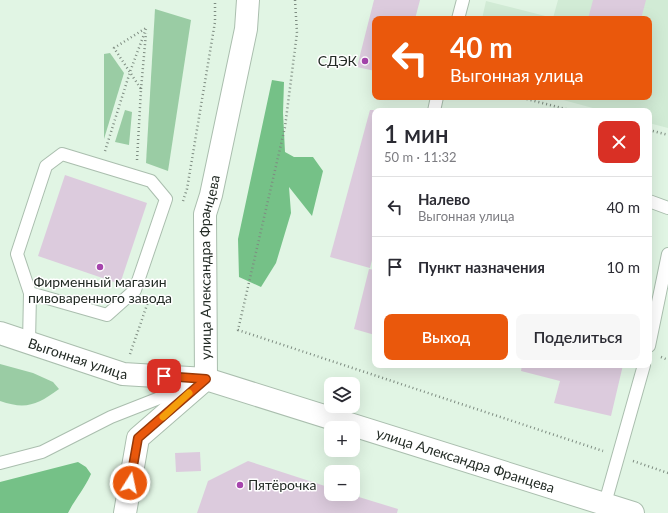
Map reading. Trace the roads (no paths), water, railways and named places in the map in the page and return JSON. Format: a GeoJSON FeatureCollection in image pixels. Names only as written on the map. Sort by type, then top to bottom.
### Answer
{"type":"FeatureCollection","features":[{"type":"Feature","properties":{"kind":"street","name":"улица Александра Францева"},"geometry":{"type":"LineString","coordinates":[[248,0],[246,29],[211,195],[205,214],[206,379],[633,513]]}},
{"type":"Feature","properties":{"kind":"street","name":"Выгонная улица"},"geometry":{"type":"LineString","coordinates":[[0,333],[123,374],[206,379]]}},
{"type":"Feature","properties":{"kind":"street"},"geometry":{"type":"LineString","coordinates":[[125,513],[138,438],[206,379]]}},
{"type":"Feature","properties":{"kind":"lane"},"geometry":{"type":"LineString","coordinates":[[459,16],[463,0]]}},
{"type":"Feature","properties":{"kind":"lane"},"geometry":{"type":"LineString","coordinates":[[29,343],[30,294],[18,254],[46,166],[62,154],[151,181],[166,199],[135,290],[107,315],[30,294]]}},
{"type":"Feature","properties":{"kind":"lane"},"geometry":{"type":"LineString","coordinates":[[652,202],[668,208]]}},
{"type":"Feature","properties":{"kind":"lane"},"geometry":{"type":"LineString","coordinates":[[652,330],[668,254]]}},
{"type":"Feature","properties":{"kind":"lane"},"geometry":{"type":"LineString","coordinates":[[605,503],[617,456],[643,368]]}},
{"type":"Feature","properties":{"kind":"lane"},"geometry":{"type":"LineString","coordinates":[[0,463],[42,452],[111,417],[206,379]]}},
{"type":"Feature","properties":{"kind":"place","name":"СДЭК"},"geometry":{"type":"Point","coordinates":[365,61]}},
{"type":"Feature","properties":{"kind":"place","name":"Фирменный магазин пивоваренного завода"},"geometry":{"type":"Point","coordinates":[100,267]}},
{"type":"Feature","properties":{"kind":"place","name":"Пятёрочка"},"geometry":{"type":"Point","coordinates":[240,485]}}]}
